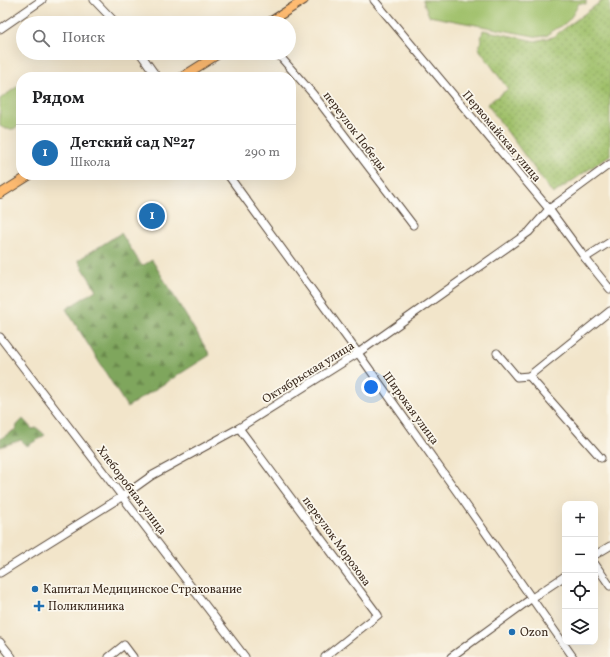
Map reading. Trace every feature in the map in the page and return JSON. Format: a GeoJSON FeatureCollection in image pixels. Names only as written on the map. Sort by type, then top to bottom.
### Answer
{"type":"FeatureCollection","features":[{"type":"Feature","properties":{"kind":"main road"},"geometry":{"type":"LineString","coordinates":[[279,16],[304,0]]}},
{"type":"Feature","properties":{"kind":"main road"},"geometry":{"type":"LineString","coordinates":[[190,72],[209,60]]}},
{"type":"Feature","properties":{"kind":"main road"},"geometry":{"type":"LineString","coordinates":[[0,194],[22,180]]}},
{"type":"Feature","properties":{"kind":"street"},"geometry":{"type":"LineString","coordinates":[[19,16],[42,0]]}},
{"type":"Feature","properties":{"kind":"street"},"geometry":{"type":"LineString","coordinates":[[94,0],[109,16]]}},
{"type":"Feature","properties":{"kind":"street","name":"Первомайская улица"},"geometry":{"type":"LineString","coordinates":[[374,0],[549,209],[610,289]]}},
{"type":"Feature","properties":{"kind":"street"},"geometry":{"type":"LineString","coordinates":[[0,29],[16,18]]}},
{"type":"Feature","properties":{"kind":"street"},"geometry":{"type":"LineString","coordinates":[[145,60],[153,72]]}},
{"type":"Feature","properties":{"kind":"street","name":"переулок Победы"},"geometry":{"type":"LineString","coordinates":[[283,60],[294,72]]}},
{"type":"Feature","properties":{"kind":"street","name":"переулок Победы"},"geometry":{"type":"LineString","coordinates":[[296,75],[313,94],[413,225]]}},
{"type":"Feature","properties":{"kind":"street","name":"Октябрьская улица"},"geometry":{"type":"LineString","coordinates":[[0,573],[123,496],[151,476],[239,428],[358,354],[529,232],[549,209],[610,164]]}},
{"type":"Feature","properties":{"kind":"street","name":"Широкая улица"},"geometry":{"type":"LineString","coordinates":[[232,180],[532,598],[571,656]]}},
{"type":"Feature","properties":{"kind":"street"},"geometry":{"type":"LineString","coordinates":[[585,258],[610,242]]}},
{"type":"Feature","properties":{"kind":"street"},"geometry":{"type":"LineString","coordinates":[[497,353],[517,377],[530,376],[610,311]]}},
{"type":"Feature","properties":{"kind":"street","name":"Хлеборобная улица"},"geometry":{"type":"LineString","coordinates":[[0,337],[245,657]]}},
{"type":"Feature","properties":{"kind":"street"},"geometry":{"type":"LineString","coordinates":[[530,376],[601,458]]}},
{"type":"Feature","properties":{"kind":"street","name":"переулок Морозова"},"geometry":{"type":"LineString","coordinates":[[239,428],[378,615],[325,657]]}},
{"type":"Feature","properties":{"kind":"street"},"geometry":{"type":"LineString","coordinates":[[598,554],[610,546]]}},
{"type":"Feature","properties":{"kind":"street"},"geometry":{"type":"LineString","coordinates":[[598,568],[610,586]]}},
{"type":"Feature","properties":{"kind":"street"},"geometry":{"type":"LineString","coordinates":[[451,657],[562,578]]}},
{"type":"Feature","properties":{"kind":"street"},"geometry":{"type":"LineString","coordinates":[[1,645],[12,657]]}},
{"type":"Feature","properties":{"kind":"street"},"geometry":{"type":"LineString","coordinates":[[109,657],[124,645],[133,657]]}},
{"type":"Feature","properties":{"kind":"green space"},"geometry":{"type":"Polygon","coordinates":[[[423,0],[586,0],[586,4],[579,3],[573,15],[562,26],[551,31],[548,35],[539,37],[429,16],[423,0]]]}},
{"type":"Feature","properties":{"kind":"green space"},"geometry":{"type":"Polygon","coordinates":[[[603,0],[610,0],[610,155],[553,194],[487,104],[508,89],[479,49],[483,30],[535,41],[553,37],[603,0]]]}},
{"type":"Feature","properties":{"kind":"green space"},"geometry":{"type":"Polygon","coordinates":[[[16,88],[16,128],[5,129],[0,126],[0,99],[16,88]]]}},
{"type":"Feature","properties":{"kind":"green space"},"geometry":{"type":"Polygon","coordinates":[[[121,233],[142,266],[152,260],[210,355],[127,407],[66,309],[96,290],[78,260],[121,233]]]}},
{"type":"Feature","properties":{"kind":"green space"},"geometry":{"type":"Polygon","coordinates":[[[23,419],[32,429],[37,428],[45,435],[27,446],[21,440],[0,447],[0,439],[16,429],[17,425],[23,419]]]}},
{"type":"Feature","properties":{"kind":"place","name":"Детский сад №27"},"geometry":{"type":"Point","coordinates":[152,216]}},
{"type":"Feature","properties":{"kind":"place","name":"Капитал Медицинское Страхование"},"geometry":{"type":"Point","coordinates":[35,589]}},
{"type":"Feature","properties":{"kind":"place","name":"Поликлиника"},"geometry":{"type":"Point","coordinates":[39,606]}},
{"type":"Feature","properties":{"kind":"place","name":"Ozon"},"geometry":{"type":"Point","coordinates":[512,632]}}]}
